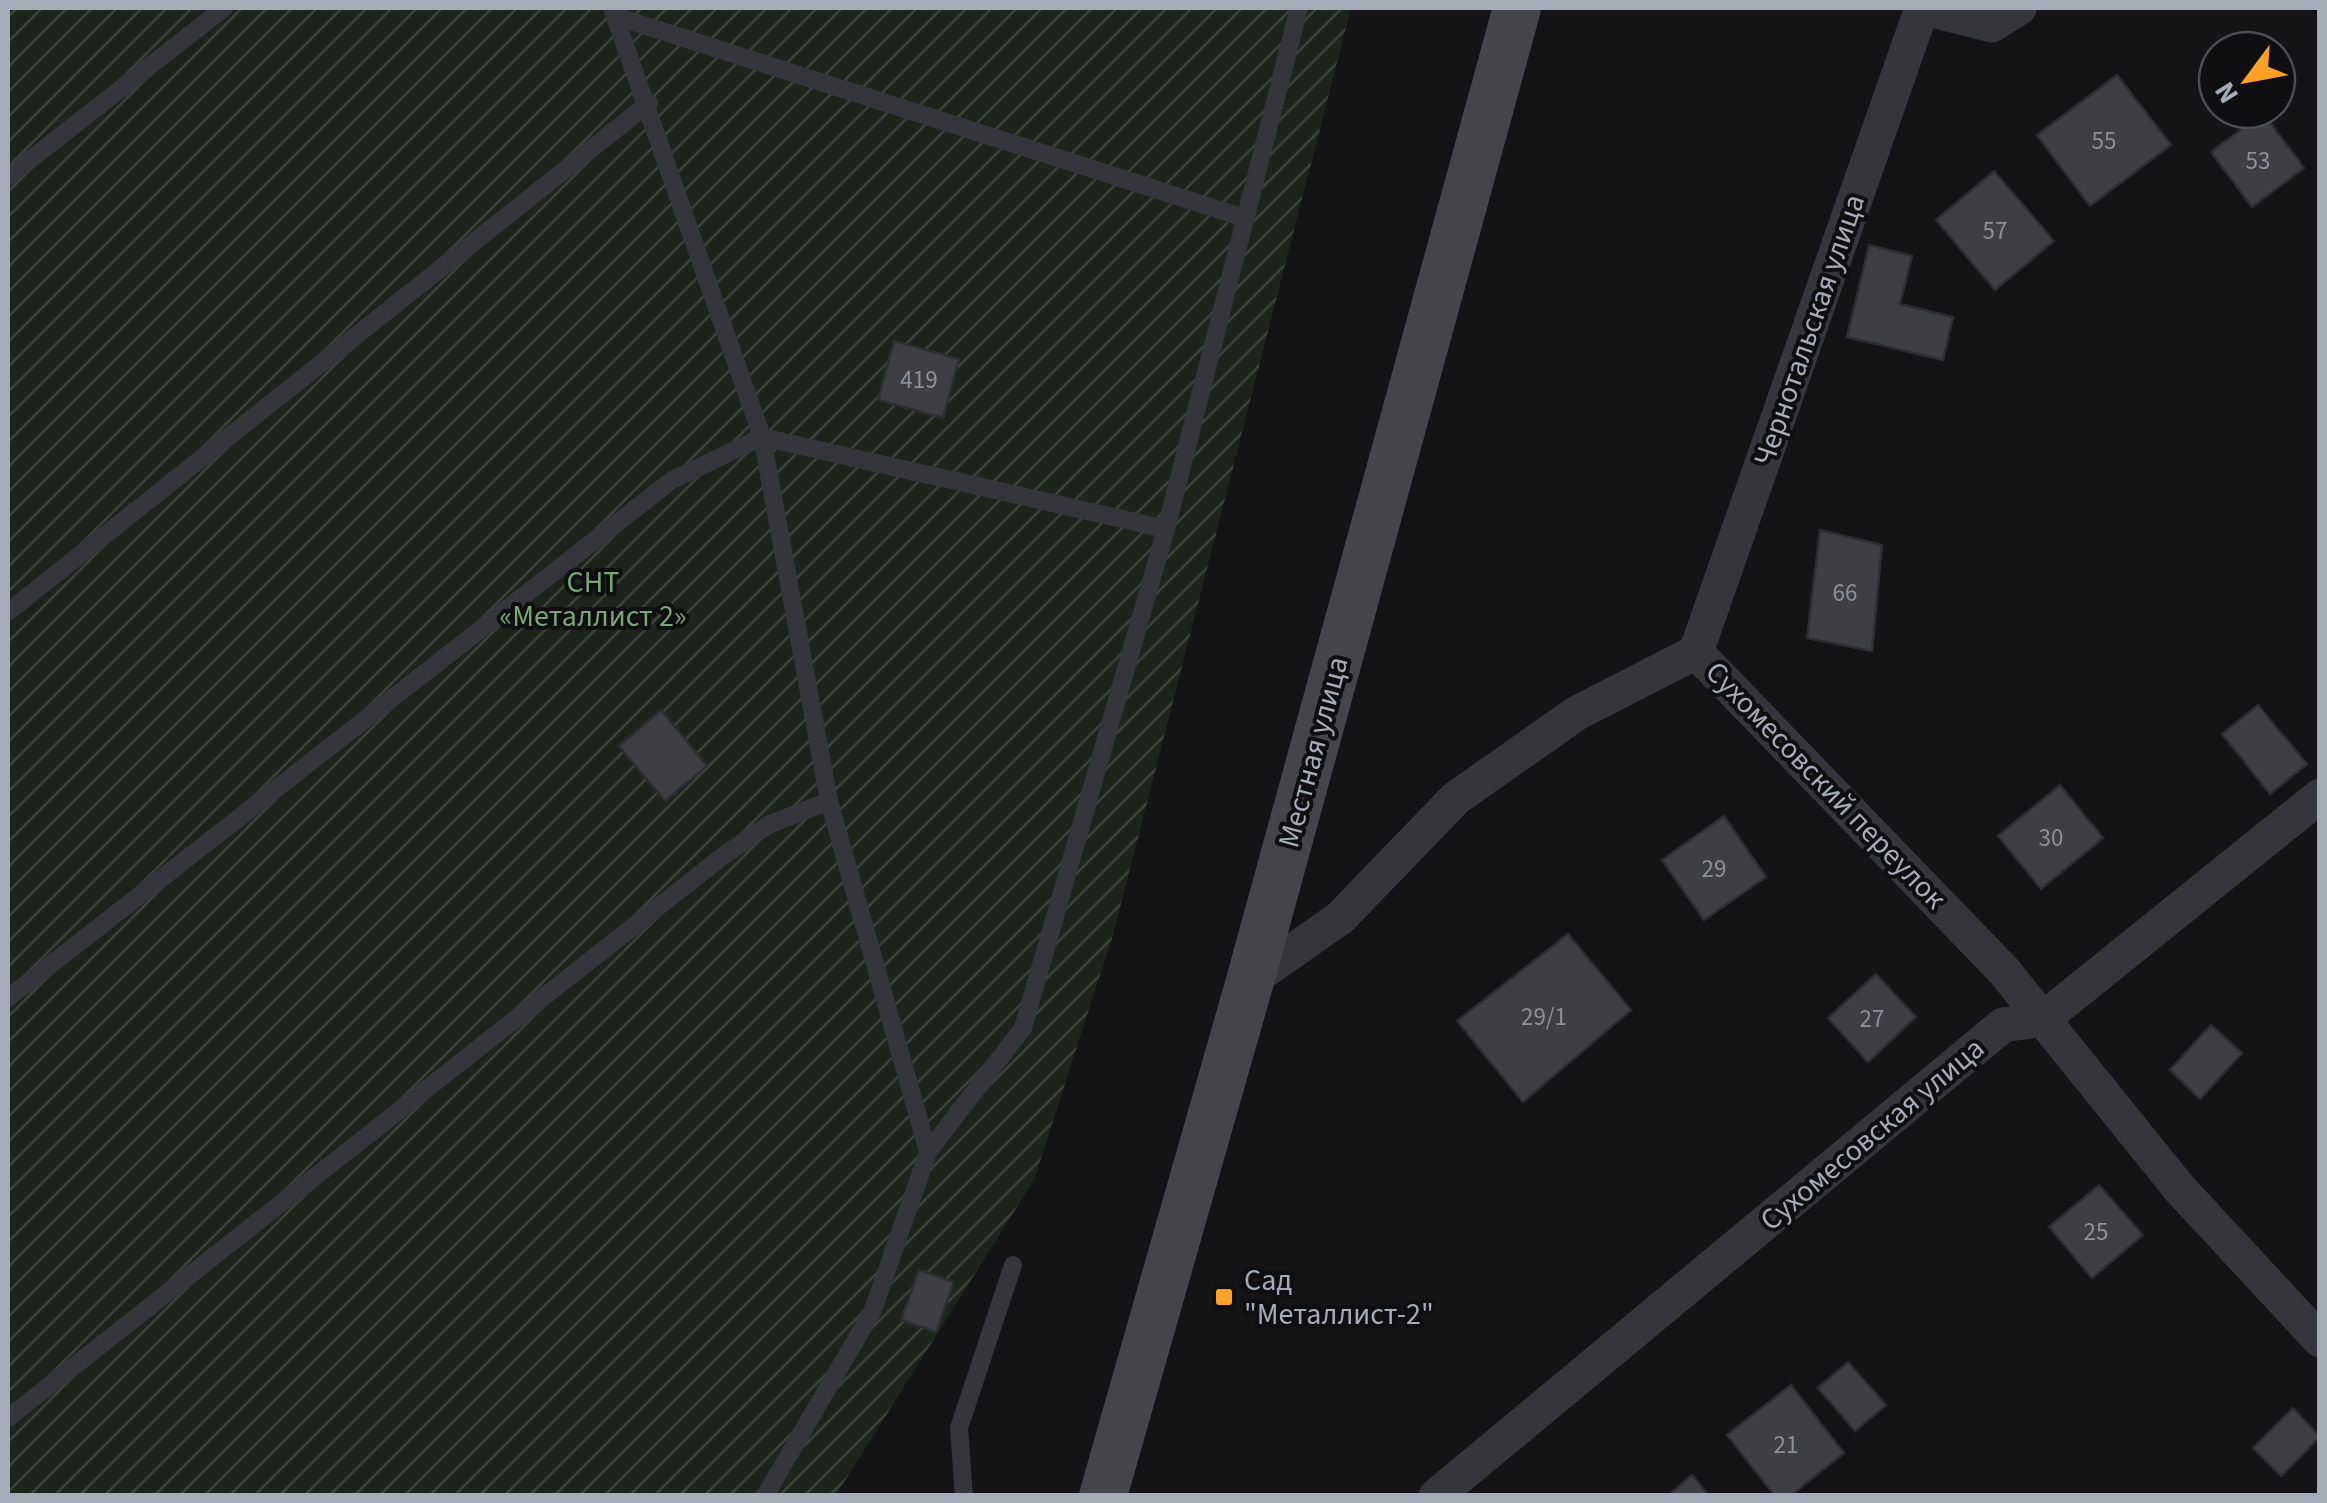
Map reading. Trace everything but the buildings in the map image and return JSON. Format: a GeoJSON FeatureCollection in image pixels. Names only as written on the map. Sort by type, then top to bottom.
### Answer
{"type":"FeatureCollection","features":[{"type":"Feature","properties":{"kind":"main road","name":"Местная улица"},"geometry":{"type":"LineString","coordinates":[[1103,1496],[1250,981],[1517,8]]}},
{"type":"Feature","properties":{"kind":"street","name":"Чернотальская улица"},"geometry":{"type":"LineString","coordinates":[[1696,652],[1924,8],[1992,25],[2019,8]]}},
{"type":"Feature","properties":{"kind":"street","name":"Сухомесовский переулок"},"geometry":{"type":"LineString","coordinates":[[1250,981],[1340,918],[1456,798],[1577,714],[1696,652],[1899,857],[2043,1019],[2180,1189],[2320,1340]]}},
{"type":"Feature","properties":{"kind":"street","name":"Сухомесовская улица"},"geometry":{"type":"LineString","coordinates":[[1436,1496],[2003,1026],[2043,1019],[2320,796]]}},
{"type":"Feature","properties":{"kind":"lane"},"geometry":{"type":"LineString","coordinates":[[8,177],[224,8]]}},
{"type":"Feature","properties":{"kind":"lane"},"geometry":{"type":"LineString","coordinates":[[765,1496],[873,1310],[928,1152],[1023,1028],[1166,528],[1298,8]]}},
{"type":"Feature","properties":{"kind":"lane"},"geometry":{"type":"LineString","coordinates":[[613,12],[1245,218]]}},
{"type":"Feature","properties":{"kind":"lane"},"geometry":{"type":"LineString","coordinates":[[613,12],[762,438],[829,801],[928,1152]]}},
{"type":"Feature","properties":{"kind":"lane"},"geometry":{"type":"LineString","coordinates":[[8,612],[648,104]]}},
{"type":"Feature","properties":{"kind":"lane"},"geometry":{"type":"LineString","coordinates":[[8,998],[672,480],[762,438],[1166,528]]}},
{"type":"Feature","properties":{"kind":"lane"},"geometry":{"type":"LineString","coordinates":[[8,1418],[723,856],[768,825],[829,801]]}},
{"type":"Feature","properties":{"kind":"lane"},"geometry":{"type":"LineString","coordinates":[[964,1496],[959,1428],[1013,1265]]}},
{"type":"Feature","properties":{"kind":"green space","name":"СНТ «Металлист 2»"},"geometry":{"type":"Polygon","coordinates":[[[8,8],[1351,8],[1113,935],[1034,1180],[836,1495],[8,1496],[8,8]]]}},
{"type":"Feature","properties":{"kind":"place","name":"Сад \"Металлист-2\""},"geometry":{"type":"Point","coordinates":[1224,1297]}}]}
